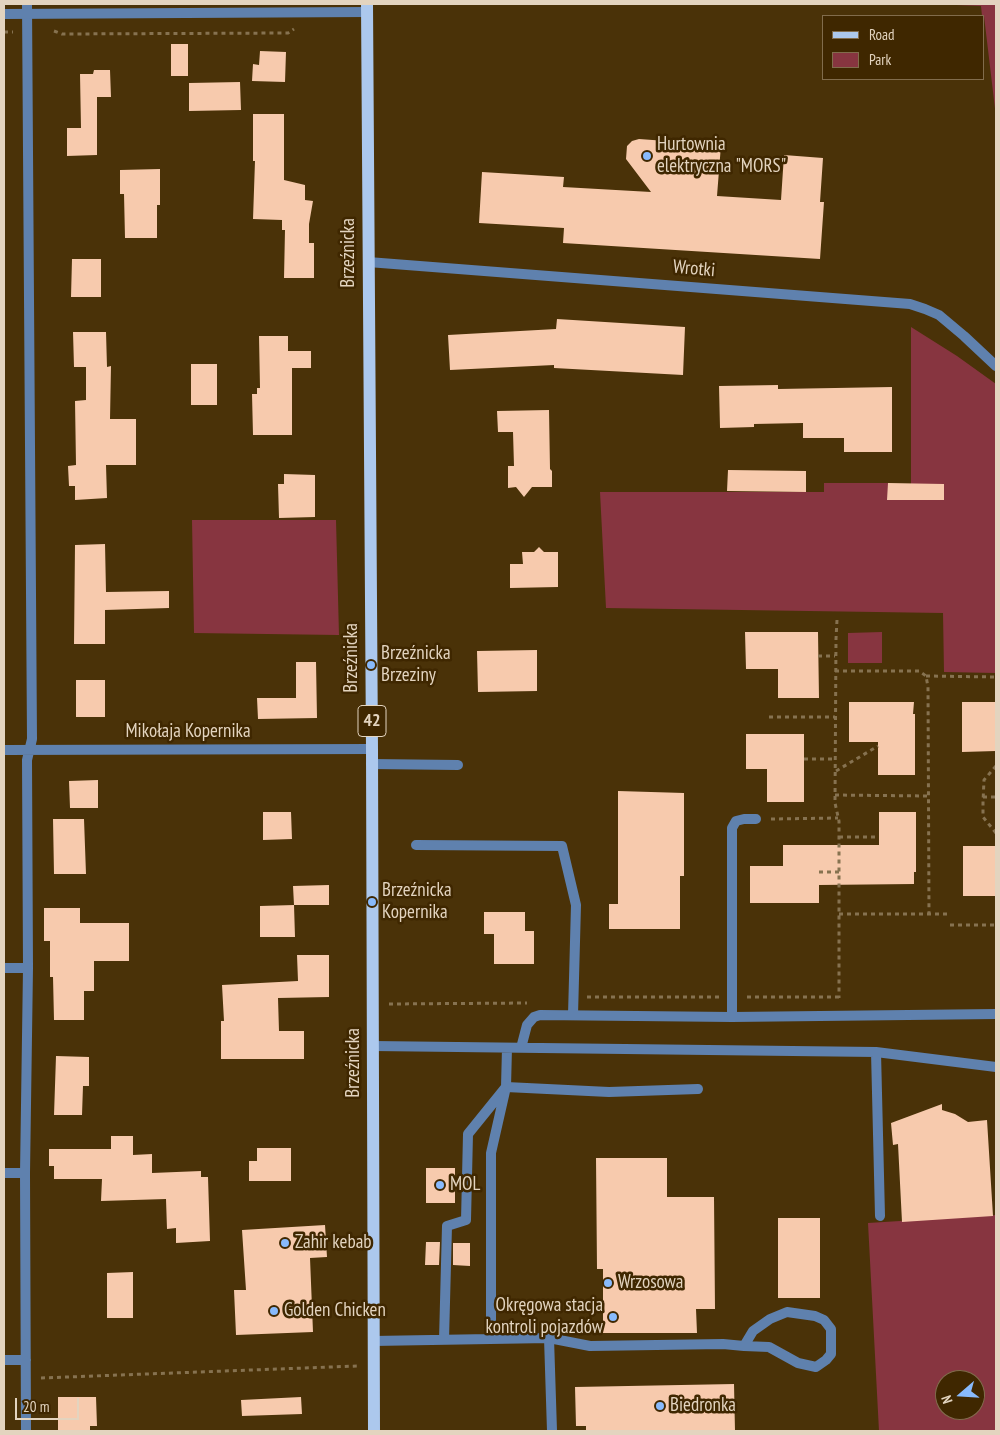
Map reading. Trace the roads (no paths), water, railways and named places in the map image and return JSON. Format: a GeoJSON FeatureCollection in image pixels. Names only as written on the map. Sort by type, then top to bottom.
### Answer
{"type":"FeatureCollection","features":[{"type":"Feature","properties":{"kind":"main road","name":"Brzeźnicka"},"geometry":{"type":"LineString","coordinates":[[367,8],[374,1431]]}},
{"type":"Feature","properties":{"kind":"street"},"geometry":{"type":"LineString","coordinates":[[26,8],[32,739],[26,760],[28,968],[25,1173],[26,1431]]}},
{"type":"Feature","properties":{"kind":"street"},"geometry":{"type":"LineString","coordinates":[[4,14],[26,8],[367,8]]}},
{"type":"Feature","properties":{"kind":"street","name":"Wrotki"},"geometry":{"type":"LineString","coordinates":[[368,262],[910,304],[939,315],[996,366]]}},
{"type":"Feature","properties":{"kind":"street","name":"Mikołaja Kopernika"},"geometry":{"type":"LineString","coordinates":[[4,750],[372,749]]}},
{"type":"Feature","properties":{"kind":"street"},"geometry":{"type":"LineString","coordinates":[[371,764],[458,766]]}},
{"type":"Feature","properties":{"kind":"street"},"geometry":{"type":"LineString","coordinates":[[732,1017],[732,828],[736,821],[756,819]]}},
{"type":"Feature","properties":{"kind":"street"},"geometry":{"type":"LineString","coordinates":[[416,845],[562,846],[576,905],[573,1015]]}},
{"type":"Feature","properties":{"kind":"street"},"geometry":{"type":"LineString","coordinates":[[4,968],[28,968]]}},
{"type":"Feature","properties":{"kind":"street"},"geometry":{"type":"LineString","coordinates":[[521,1048],[527,1025],[534,1017],[540,1015],[732,1017],[996,1014]]}},
{"type":"Feature","properties":{"kind":"street"},"geometry":{"type":"LineString","coordinates":[[373,1046],[876,1052],[996,1067]]}},
{"type":"Feature","properties":{"kind":"street"},"geometry":{"type":"LineString","coordinates":[[492,1339],[491,1153],[506,1087],[507,1048]]}},
{"type":"Feature","properties":{"kind":"street"},"geometry":{"type":"LineString","coordinates":[[876,1052],[880,1216]]}},
{"type":"Feature","properties":{"kind":"street"},"geometry":{"type":"LineString","coordinates":[[506,1087],[609,1092],[698,1088]]}},
{"type":"Feature","properties":{"kind":"street"},"geometry":{"type":"LineString","coordinates":[[444,1340],[447,1226],[466,1220],[468,1134],[506,1087]]}},
{"type":"Feature","properties":{"kind":"street"},"geometry":{"type":"LineString","coordinates":[[4,1173],[25,1173]]}},
{"type":"Feature","properties":{"kind":"street"},"geometry":{"type":"LineString","coordinates":[[373,1341],[549,1338],[590,1346],[723,1344],[744,1346],[769,1347],[798,1363],[816,1367],[831,1354],[832,1328],[824,1320],[815,1316],[786,1312],[770,1319],[753,1331],[744,1346]]}},
{"type":"Feature","properties":{"kind":"street"},"geometry":{"type":"LineString","coordinates":[[549,1338],[552,1431]]}},
{"type":"Feature","properties":{"kind":"street"},"geometry":{"type":"LineString","coordinates":[[4,1360],[26,1360]]}},
{"type":"Feature","properties":{"kind":"place","name":"Hurtownia elektryczna \"MORS\""},"geometry":{"type":"Point","coordinates":[647,156]}},
{"type":"Feature","properties":{"kind":"place","name":"Brzeźnicka Brzeziny"},"geometry":{"type":"Point","coordinates":[371,665]}},
{"type":"Feature","properties":{"kind":"place","name":"Brzeźnicka Kopernika"},"geometry":{"type":"Point","coordinates":[372,902]}},
{"type":"Feature","properties":{"kind":"place","name":"MOL"},"geometry":{"type":"Point","coordinates":[440,1185]}},
{"type":"Feature","properties":{"kind":"place","name":"Zahir kebab"},"geometry":{"type":"Point","coordinates":[285,1243]}},
{"type":"Feature","properties":{"kind":"place","name":"Wrzosowa"},"geometry":{"type":"Point","coordinates":[608,1283]}},
{"type":"Feature","properties":{"kind":"place","name":"Golden Chicken"},"geometry":{"type":"Point","coordinates":[274,1311]}},
{"type":"Feature","properties":{"kind":"place","name":"Okręgowa stacja kontroli pojazdów"},"geometry":{"type":"Point","coordinates":[613,1317]}},
{"type":"Feature","properties":{"kind":"place","name":"Biedronka"},"geometry":{"type":"Point","coordinates":[660,1406]}}]}
